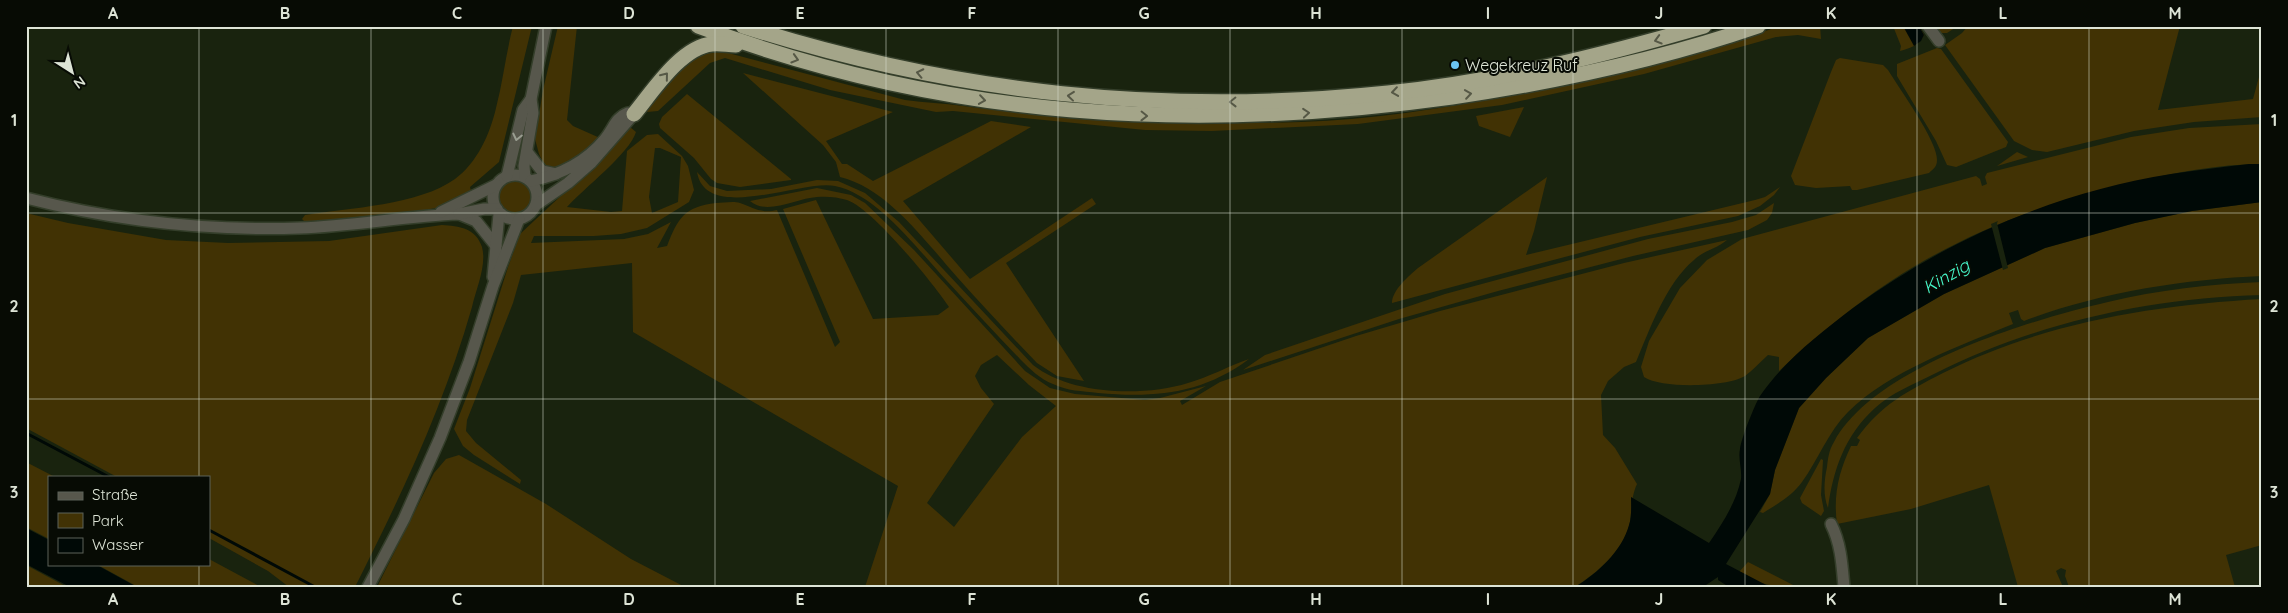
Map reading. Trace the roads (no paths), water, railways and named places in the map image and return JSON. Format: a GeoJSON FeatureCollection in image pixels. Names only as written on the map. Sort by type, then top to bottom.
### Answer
{"type":"FeatureCollection","features":[{"type":"Feature","properties":{"kind":"highway"},"geometry":{"type":"LineString","coordinates":[[698,26],[748,45],[804,62],[934,93],[1076,112],[1192,116],[1298,113],[1400,104],[1486,92],[1594,72],[1758,26]]}},
{"type":"Feature","properties":{"kind":"highway"},"geometry":{"type":"LineString","coordinates":[[743,26],[793,42],[893,67],[967,82],[1025,91],[1126,100],[1230,102],[1389,93],[1461,82],[1540,68],[1629,48],[1704,26]]}},
{"type":"Feature","properties":{"kind":"highway"},"geometry":{"type":"LineString","coordinates":[[770,26],[793,42]]}},
{"type":"Feature","properties":{"kind":"highway"},"geometry":{"type":"LineString","coordinates":[[634,114],[672,68],[692,51],[711,44],[748,45]]}},
{"type":"Feature","properties":{"kind":"street"},"geometry":{"type":"LineString","coordinates":[[536,205],[537,192],[528,179],[524,166],[533,113],[531,99],[546,26]]}},
{"type":"Feature","properties":{"kind":"street"},"geometry":{"type":"LineString","coordinates":[[1928,26],[1939,41]]}},
{"type":"Feature","properties":{"kind":"street"},"geometry":{"type":"LineString","coordinates":[[507,176],[523,110],[531,99]]}},
{"type":"Feature","properties":{"kind":"street"},"geometry":{"type":"LineString","coordinates":[[26,198],[74,210],[147,222],[191,225],[301,228],[459,214],[479,210],[499,212],[506,217],[519,219],[529,214],[536,205],[592,162],[634,114],[628,112],[617,119],[597,148],[569,169],[558,174],[528,179],[513,174],[507,176],[496,186],[433,215]]}},
{"type":"Feature","properties":{"kind":"street"},"geometry":{"type":"LineString","coordinates":[[527,152],[542,171],[558,174]]}},
{"type":"Feature","properties":{"kind":"street"},"geometry":{"type":"LineString","coordinates":[[493,286],[499,214],[493,198],[496,186]]}},
{"type":"Feature","properties":{"kind":"street"},"geometry":{"type":"LineString","coordinates":[[459,214],[476,221],[496,246]]}},
{"type":"Feature","properties":{"kind":"street"},"geometry":{"type":"LineString","coordinates":[[368,587],[404,519],[440,438],[493,286],[519,219]]}},
{"type":"Feature","properties":{"kind":"street"},"geometry":{"type":"LineString","coordinates":[[1831,524],[1838,538],[1842,556],[1844,587]]}},
{"type":"Feature","properties":{"kind":"water"},"geometry":{"type":"Polygon","coordinates":[[[1903,26],[1919,26],[1924,35],[1921,41],[1914,46],[1903,26]]]}},
{"type":"Feature","properties":{"kind":"water","name":"Kinzig"},"geometry":{"type":"Polygon","coordinates":[[[2262,164],[2262,202],[2192,211],[2135,223],[2045,248],[1944,294],[1868,338],[1826,378],[1799,408],[1775,470],[1770,494],[1726,564],[1770,587],[1729,587],[1718,580],[1718,577],[1703,587],[1575,587],[1600,568],[1621,544],[1630,522],[1631,497],[1709,543],[1728,513],[1739,488],[1741,479],[1739,456],[1741,444],[1755,406],[1769,383],[1791,360],[1828,328],[1889,283],[1964,240],[2044,206],[2128,182],[2171,174],[2262,164]]]}},
{"type":"Feature","properties":{"kind":"water"},"geometry":{"type":"Polygon","coordinates":[[[26,528],[48,539],[48,566],[99,566],[137,587],[70,587],[26,564],[26,528]]]}},
{"type":"Feature","properties":{"kind":"waterway"},"geometry":{"type":"LineString","coordinates":[[26,433],[107,476]]}},
{"type":"Feature","properties":{"kind":"waterway"},"geometry":{"type":"LineString","coordinates":[[210,531],[315,587]]}},
{"type":"Feature","properties":{"kind":"place","name":"Wegekreuz Ruf"},"geometry":{"type":"Point","coordinates":[1455,65]}}]}
